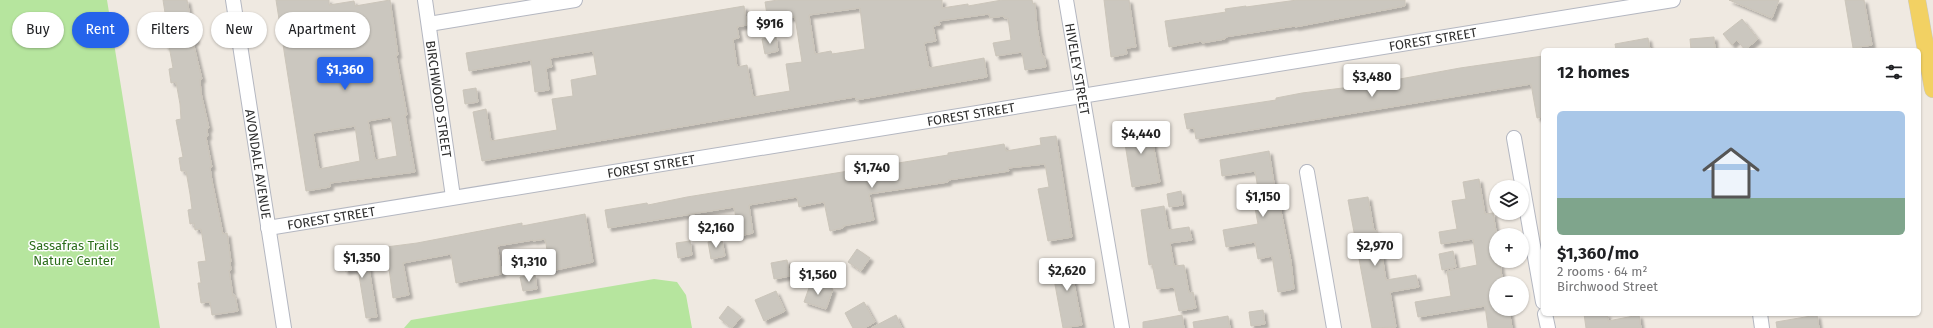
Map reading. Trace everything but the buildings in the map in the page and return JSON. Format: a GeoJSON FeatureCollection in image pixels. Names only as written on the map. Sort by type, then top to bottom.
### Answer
{"type":"FeatureCollection","features":[{"type":"Feature","properties":{"kind":"main road"},"geometry":{"type":"LineString","coordinates":[[1917,0],[1933,89]]}},
{"type":"Feature","properties":{"kind":"street","name":"AVONDALE AVENUE"},"geometry":{"type":"LineString","coordinates":[[233,0],[284,328]]}},
{"type":"Feature","properties":{"kind":"street","name":"BIRCHWOOD STREET"},"geometry":{"type":"LineString","coordinates":[[425,0],[453,197]]}},
{"type":"Feature","properties":{"kind":"street"},"geometry":{"type":"LineString","coordinates":[[429,24],[575,0]]}},
{"type":"Feature","properties":{"kind":"street","name":"HIVELEY STREET"},"geometry":{"type":"LineString","coordinates":[[1066,0],[1122,328]]}},
{"type":"Feature","properties":{"kind":"street","name":"FOREST STREET"},"geometry":{"type":"LineString","coordinates":[[268,228],[453,197],[1083,97],[1673,0]]}},
{"type":"Feature","properties":{"kind":"street"},"geometry":{"type":"LineString","coordinates":[[1514,138],[1541,291]]}},
{"type":"Feature","properties":{"kind":"street"},"geometry":{"type":"LineString","coordinates":[[1308,172],[1334,328]]}},
{"type":"Feature","properties":{"kind":"street"},"geometry":{"type":"LineString","coordinates":[[1545,316],[1548,328]]}},
{"type":"Feature","properties":{"kind":"street"},"geometry":{"type":"LineString","coordinates":[[1760,316],[1762,328]]}},
{"type":"Feature","properties":{"kind":"green space","name":"Sassafras Trails Nature Center"},"geometry":{"type":"Polygon","coordinates":[[[0,0],[107,0],[109,12],[72,12],[72,48],[115,48],[160,328],[0,328],[0,0]]]}},
{"type":"Feature","properties":{"kind":"green space"},"geometry":{"type":"Polygon","coordinates":[[[654,279],[677,282],[686,295],[692,328],[404,328],[411,320],[654,279]]]}}]}
